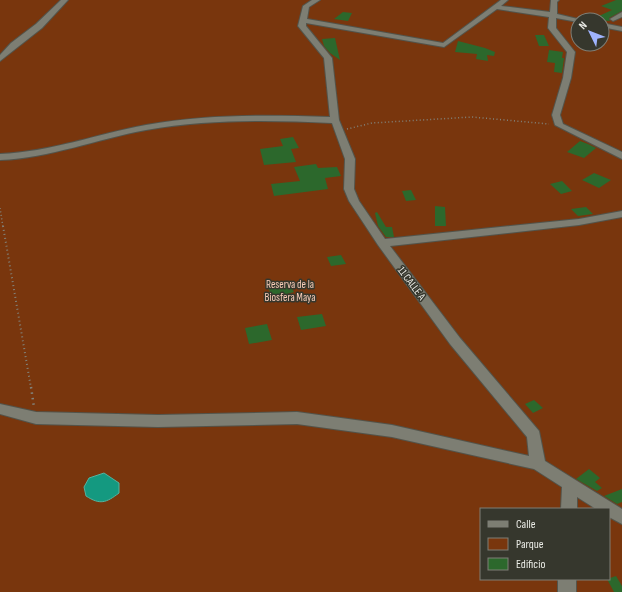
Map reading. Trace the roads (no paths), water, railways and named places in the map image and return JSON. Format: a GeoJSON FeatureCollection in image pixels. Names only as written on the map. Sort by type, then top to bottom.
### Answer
{"type":"FeatureCollection","features":[{"type":"Feature","properties":{"kind":"street"},"geometry":{"type":"LineString","coordinates":[[0,59],[14,45],[39,26],[65,0]]}},
{"type":"Feature","properties":{"kind":"street"},"geometry":{"type":"LineString","coordinates":[[317,0],[306,6],[303,20],[444,45],[505,0]]}},
{"type":"Feature","properties":{"kind":"street"},"geometry":{"type":"LineString","coordinates":[[556,0],[554,1],[552,28],[571,52],[567,78],[556,115],[559,125],[622,156]]}},
{"type":"Feature","properties":{"kind":"street"},"geometry":{"type":"LineString","coordinates":[[495,7],[570,18]]}},
{"type":"Feature","properties":{"kind":"street"},"geometry":{"type":"LineString","coordinates":[[612,19],[622,14]]}},
{"type":"Feature","properties":{"kind":"street","name":"11 CALLE A"},"geometry":{"type":"LineString","coordinates":[[303,20],[302,26],[328,58],[337,125],[350,159],[349,189],[354,201],[382,243],[455,341],[534,435],[538,464]]}},
{"type":"Feature","properties":{"kind":"street"},"geometry":{"type":"LineString","coordinates":[[610,27],[622,29]]}},
{"type":"Feature","properties":{"kind":"street"},"geometry":{"type":"LineString","coordinates":[[0,157],[25,156],[145,128],[195,120],[258,117],[337,125]]}},
{"type":"Feature","properties":{"kind":"street"},"geometry":{"type":"LineString","coordinates":[[382,243],[579,222],[622,214]]}},
{"type":"Feature","properties":{"kind":"street"},"geometry":{"type":"LineString","coordinates":[[0,409],[36,418],[158,421],[297,418],[392,431],[538,464],[609,508]]}},
{"type":"Feature","properties":{"kind":"street"},"geometry":{"type":"LineString","coordinates":[[569,508],[570,483]]}},
{"type":"Feature","properties":{"kind":"street"},"geometry":{"type":"LineString","coordinates":[[610,508],[622,516]]}},
{"type":"Feature","properties":{"kind":"street"},"geometry":{"type":"LineString","coordinates":[[567,580],[567,592]]}},
{"type":"Feature","properties":{"kind":"park label","name":"Reserva de la Biosfera Maya"},"geometry":{"type":"Point","coordinates":[290,290]}}]}
